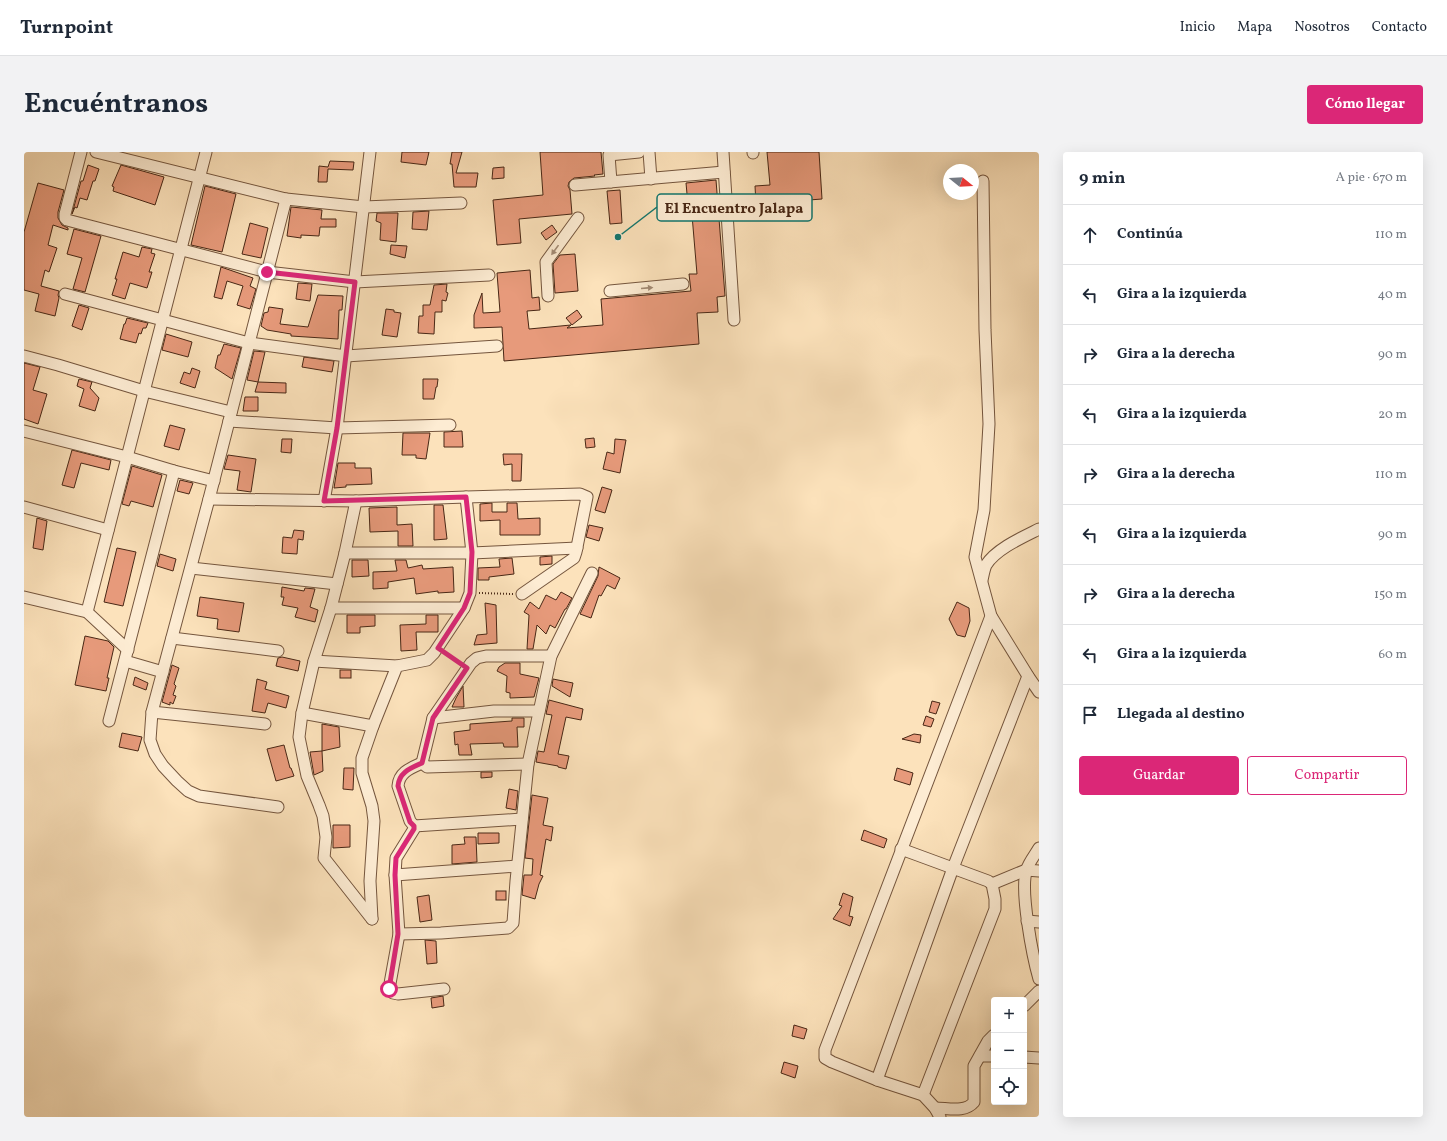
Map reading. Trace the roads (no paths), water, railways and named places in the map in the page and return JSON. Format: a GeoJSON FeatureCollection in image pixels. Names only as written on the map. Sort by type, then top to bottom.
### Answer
{"type":"FeatureCollection","features":[{"type":"Feature","properties":{"kind":"street"},"geometry":{"type":"LineString","coordinates":[[80,152],[65,214],[65,218],[67,220],[267,272],[355,282],[490,275]]}},
{"type":"Feature","properties":{"kind":"street"},"geometry":{"type":"LineString","coordinates":[[96,152],[286,199],[364,207],[461,203]]}},
{"type":"Feature","properties":{"kind":"street"},"geometry":{"type":"LineString","coordinates":[[87,612],[206,152]]}},
{"type":"Feature","properties":{"kind":"street"},"geometry":{"type":"LineString","coordinates":[[324,501],[337,428],[370,152]]}},
{"type":"Feature","properties":{"kind":"street"},"geometry":{"type":"LineString","coordinates":[[611,182],[609,155],[632,152]]}},
{"type":"Feature","properties":{"kind":"street"},"geometry":{"type":"LineString","coordinates":[[649,152],[651,179]]}},
{"type":"Feature","properties":{"kind":"street"},"geometry":{"type":"LineString","coordinates":[[723,152],[734,320]]}},
{"type":"Feature","properties":{"kind":"street"},"geometry":{"type":"LineString","coordinates":[[575,185],[724,172]]}},
{"type":"Feature","properties":{"kind":"street"},"geometry":{"type":"LineString","coordinates":[[983,181],[985,330],[989,424],[984,510],[975,557],[990,616],[1039,692]]}},
{"type":"Feature","properties":{"kind":"street"},"geometry":{"type":"LineString","coordinates":[[278,807],[199,796],[188,791],[163,766],[155,754],[150,740],[152,712],[214,481],[286,199]]}},
{"type":"Feature","properties":{"kind":"street"},"geometry":{"type":"LineString","coordinates":[[548,296],[546,262],[578,218]]}},
{"type":"Feature","properties":{"kind":"street"},"geometry":{"type":"LineString","coordinates":[[610,291],[683,284]]}},
{"type":"Feature","properties":{"kind":"street"},"geometry":{"type":"LineString","coordinates":[[65,294],[249,343],[346,356],[497,346]]}},
{"type":"Feature","properties":{"kind":"street"},"geometry":{"type":"LineString","coordinates":[[24,356],[230,416],[337,428],[450,424]]}},
{"type":"Feature","properties":{"kind":"street"},"geometry":{"type":"LineString","coordinates":[[24,431],[214,481]]}},
{"type":"Feature","properties":{"kind":"street"},"geometry":{"type":"LineString","coordinates":[[109,721],[174,471]]}},
{"type":"Feature","properties":{"kind":"street"},"geometry":{"type":"LineString","coordinates":[[209,499],[356,501],[584,495],[587,497],[587,500],[574,558],[522,594]]}},
{"type":"Feature","properties":{"kind":"street"},"geometry":{"type":"LineString","coordinates":[[314,661],[397,666],[427,660],[438,648],[464,608],[470,593],[472,552],[466,497]]}},
{"type":"Feature","properties":{"kind":"street"},"geometry":{"type":"LineString","coordinates":[[356,501],[331,608],[314,661],[302,713],[299,736],[307,776],[323,816],[326,837],[324,858],[372,919],[370,881],[374,821],[372,806],[362,773],[362,758],[397,666]]}},
{"type":"Feature","properties":{"kind":"street"},"geometry":{"type":"LineString","coordinates":[[24,507],[108,530]]}},
{"type":"Feature","properties":{"kind":"street"},"geometry":{"type":"LineString","coordinates":[[982,581],[986,565],[997,553],[1019,539],[1039,529]]}},
{"type":"Feature","properties":{"kind":"street"},"geometry":{"type":"LineString","coordinates":[[345,553],[472,552],[577,548]]}},
{"type":"Feature","properties":{"kind":"street"},"geometry":{"type":"LineString","coordinates":[[191,568],[337,584]]}},
{"type":"Feature","properties":{"kind":"street"},"geometry":{"type":"LineString","coordinates":[[398,934],[441,933],[508,928],[513,923],[517,866],[528,764],[550,656],[592,573]]}},
{"type":"Feature","properties":{"kind":"street"},"geometry":{"type":"LineString","coordinates":[[24,597],[87,612],[128,650]]}},
{"type":"Feature","properties":{"kind":"street"},"geometry":{"type":"LineString","coordinates":[[331,608],[464,608]]}},
{"type":"Feature","properties":{"kind":"street"},"geometry":{"type":"LineString","coordinates":[[990,616],[825,1050],[826,1058],[832,1062],[877,1080],[924,1095],[938,1112],[963,1109],[970,1107],[974,1102],[974,1066],[991,1038]]}},
{"type":"Feature","properties":{"kind":"street"},"geometry":{"type":"LineString","coordinates":[[172,638],[278,651]]}},
{"type":"Feature","properties":{"kind":"street"},"geometry":{"type":"LineString","coordinates":[[414,826],[410,822],[398,786],[398,779],[404,772],[422,763],[433,718],[467,668],[477,658],[486,656],[550,656]]}},
{"type":"Feature","properties":{"kind":"street"},"geometry":{"type":"LineString","coordinates":[[125,661],[163,672]]}},
{"type":"Feature","properties":{"kind":"street"},"geometry":{"type":"LineString","coordinates":[[877,1080],[953,868],[1028,676]]}},
{"type":"Feature","properties":{"kind":"street"},"geometry":{"type":"LineString","coordinates":[[433,718],[494,711],[539,711]]}},
{"type":"Feature","properties":{"kind":"street"},"geometry":{"type":"LineString","coordinates":[[152,712],[265,724]]}},
{"type":"Feature","properties":{"kind":"street"},"geometry":{"type":"LineString","coordinates":[[302,713],[373,726]]}},
{"type":"Feature","properties":{"kind":"street"},"geometry":{"type":"LineString","coordinates":[[422,763],[427,767],[528,764]]}},
{"type":"Feature","properties":{"kind":"street"},"geometry":{"type":"LineString","coordinates":[[414,826],[522,819]]}},
{"type":"Feature","properties":{"kind":"street"},"geometry":{"type":"LineString","coordinates":[[414,826],[414,829],[396,858],[395,875],[398,934],[389,989],[393,993],[398,994],[444,989]]}},
{"type":"Feature","properties":{"kind":"street"},"geometry":{"type":"LineString","coordinates":[[1039,848],[1026,870],[1024,880],[1027,921],[1039,979]]}},
{"type":"Feature","properties":{"kind":"street"},"geometry":{"type":"LineString","coordinates":[[901,849],[994,883],[1026,870],[1039,871]]}},
{"type":"Feature","properties":{"kind":"street"},"geometry":{"type":"LineString","coordinates":[[395,875],[517,866]]}},
{"type":"Feature","properties":{"kind":"street"},"geometry":{"type":"LineString","coordinates":[[924,1095],[995,909],[994,883]]}},
{"type":"Feature","properties":{"kind":"street"},"geometry":{"type":"LineString","coordinates":[[1027,921],[1039,922]]}},
{"type":"Feature","properties":{"kind":"street"},"geometry":{"type":"LineString","coordinates":[[1027,1003],[1039,990]]}},
{"type":"Feature","properties":{"kind":"street"},"geometry":{"type":"LineString","coordinates":[[980,1056],[991,1056]]}},
{"type":"Feature","properties":{"kind":"street"},"geometry":{"type":"LineString","coordinates":[[1027,1057],[1039,1058]]}},
{"type":"Feature","properties":{"kind":"place","name":"El Encuentro Jalapa"},"geometry":{"type":"Point","coordinates":[618,237]}}]}
